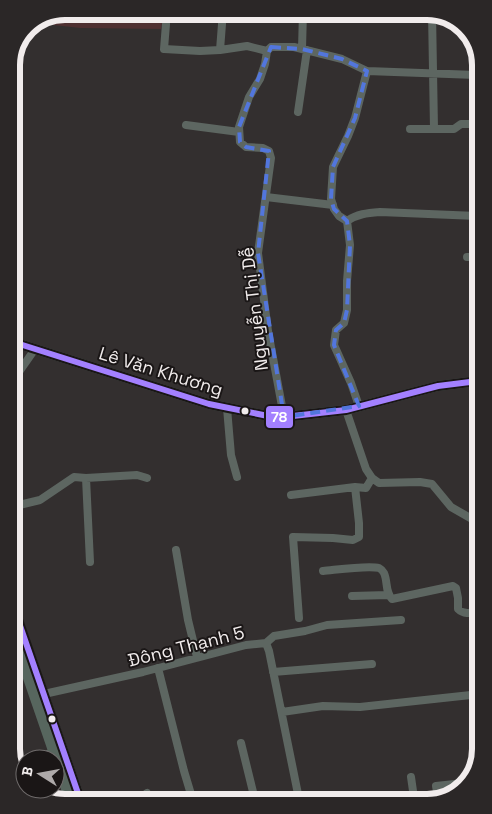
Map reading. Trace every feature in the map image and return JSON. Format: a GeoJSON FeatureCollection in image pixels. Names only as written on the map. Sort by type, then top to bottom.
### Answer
{"type":"FeatureCollection","features":[{"type":"Feature","properties":{"kind":"main road","name":"Lê Văn Khương"},"geometry":{"type":"LineString","coordinates":[[20,344],[209,404],[268,416],[284,417],[346,410],[438,386],[472,382]]}},
{"type":"Feature","properties":{"kind":"main road"},"geometry":{"type":"LineString","coordinates":[[20,624],[78,794]]}},
{"type":"Feature","properties":{"kind":"main road"},"geometry":{"type":"LineString","coordinates":[[20,654],[53,749]]}},
{"type":"Feature","properties":{"kind":"street"},"geometry":{"type":"LineString","coordinates":[[220,50],[222,20]]}},
{"type":"Feature","properties":{"kind":"street"},"geometry":{"type":"LineString","coordinates":[[298,112],[304,49],[303,20]]}},
{"type":"Feature","properties":{"kind":"street"},"geometry":{"type":"LineString","coordinates":[[432,20],[434,129]]}},
{"type":"Feature","properties":{"kind":"street"},"geometry":{"type":"LineString","coordinates":[[166,24],[164,49],[200,51],[247,46],[267,52]]}},
{"type":"Feature","properties":{"kind":"street"},"geometry":{"type":"LineString","coordinates":[[186,125],[239,132],[249,97],[260,79],[270,47],[304,49],[342,59],[367,71],[472,75]]}},
{"type":"Feature","properties":{"kind":"street"},"geometry":{"type":"LineString","coordinates":[[347,221],[339,216],[334,209],[331,199],[334,167],[356,118],[367,71]]}},
{"type":"Feature","properties":{"kind":"street"},"geometry":{"type":"LineString","coordinates":[[410,129],[454,129],[461,124],[472,124]]}},
{"type":"Feature","properties":{"kind":"street","name":"Nguyễn Thị Dễ"},"geometry":{"type":"LineString","coordinates":[[239,132],[240,142],[246,147],[263,148],[269,151],[271,158],[258,253],[268,331],[284,417]]}},
{"type":"Feature","properties":{"kind":"street"},"geometry":{"type":"LineString","coordinates":[[266,197],[333,205]]}},
{"type":"Feature","properties":{"kind":"street"},"geometry":{"type":"LineString","coordinates":[[347,221],[354,216],[364,213],[380,212],[472,216]]}},
{"type":"Feature","properties":{"kind":"street"},"geometry":{"type":"LineString","coordinates":[[347,221],[350,245],[347,310],[344,323],[336,330],[334,346],[359,406]]}},
{"type":"Feature","properties":{"kind":"street"},"geometry":{"type":"LineString","coordinates":[[467,257],[472,257]]}},
{"type":"Feature","properties":{"kind":"street"},"geometry":{"type":"LineString","coordinates":[[20,371],[36,349]]}},
{"type":"Feature","properties":{"kind":"street"},"geometry":{"type":"LineString","coordinates":[[227,408],[231,455],[238,477]]}},
{"type":"Feature","properties":{"kind":"street"},"geometry":{"type":"LineString","coordinates":[[346,410],[366,468],[372,478],[379,483],[420,482],[432,484],[451,508],[472,519]]}},
{"type":"Feature","properties":{"kind":"street"},"geometry":{"type":"LineString","coordinates":[[20,505],[40,500],[74,477],[137,475],[147,478]]}},
{"type":"Feature","properties":{"kind":"street"},"geometry":{"type":"LineString","coordinates":[[86,478],[90,562]]}},
{"type":"Feature","properties":{"kind":"street"},"geometry":{"type":"LineString","coordinates":[[291,495],[355,487],[366,488],[372,478]]}},
{"type":"Feature","properties":{"kind":"street"},"geometry":{"type":"LineString","coordinates":[[298,618],[293,537],[353,540],[359,537],[355,487]]}},
{"type":"Feature","properties":{"kind":"street"},"geometry":{"type":"LineString","coordinates":[[176,550],[188,620],[197,657]]}},
{"type":"Feature","properties":{"kind":"street"},"geometry":{"type":"LineString","coordinates":[[323,571],[379,568],[383,571],[388,595],[392,599],[453,586],[456,588],[458,609],[461,613],[472,613]]}},
{"type":"Feature","properties":{"kind":"street"},"geometry":{"type":"LineString","coordinates":[[352,596],[388,595]]}},
{"type":"Feature","properties":{"kind":"street"},"geometry":{"type":"LineString","coordinates":[[266,643],[274,636],[327,625],[401,620]]}},
{"type":"Feature","properties":{"kind":"street","name":"Đông Thạnh 5"},"geometry":{"type":"LineString","coordinates":[[44,694],[158,668],[246,645],[266,643],[298,794]]}},
{"type":"Feature","properties":{"kind":"street"},"geometry":{"type":"LineString","coordinates":[[273,672],[372,664]]}},
{"type":"Feature","properties":{"kind":"street"},"geometry":{"type":"LineString","coordinates":[[158,668],[191,794]]}},
{"type":"Feature","properties":{"kind":"street"},"geometry":{"type":"LineString","coordinates":[[282,712],[324,706],[360,707],[472,695]]}},
{"type":"Feature","properties":{"kind":"street"},"geometry":{"type":"LineString","coordinates":[[241,743],[254,794]]}},
{"type":"Feature","properties":{"kind":"street"},"geometry":{"type":"LineString","coordinates":[[411,777],[413,794]]}},
{"type":"Feature","properties":{"kind":"street"},"geometry":{"type":"LineString","coordinates":[[437,793],[436,786],[455,784]]}},
{"type":"Feature","properties":{"kind":"highlighted area"},"geometry":{"type":"Polygon","coordinates":[[[271,47],[302,49],[342,59],[367,71],[355,118],[333,167],[331,199],[334,209],[347,221],[350,245],[347,310],[344,323],[336,330],[334,345],[359,406],[284,417],[258,253],[269,151],[246,147],[240,142],[239,127],[271,47]]]}},
{"type":"Feature","properties":{"kind":"shaded area"},"geometry":{"type":"Polygon","coordinates":[[[65,20],[162,20],[161,29],[80,28],[46,24],[65,20]]]}},
{"type":"Feature","properties":{"kind":"transit line","name":"78"},"geometry":{"type":"LineString","coordinates":[[20,344],[209,404],[268,416],[284,417],[346,410],[438,386],[472,382]]}},
{"type":"Feature","properties":{"kind":"transit line","name":"78"},"geometry":{"type":"LineString","coordinates":[[20,626],[78,794]]}}]}
